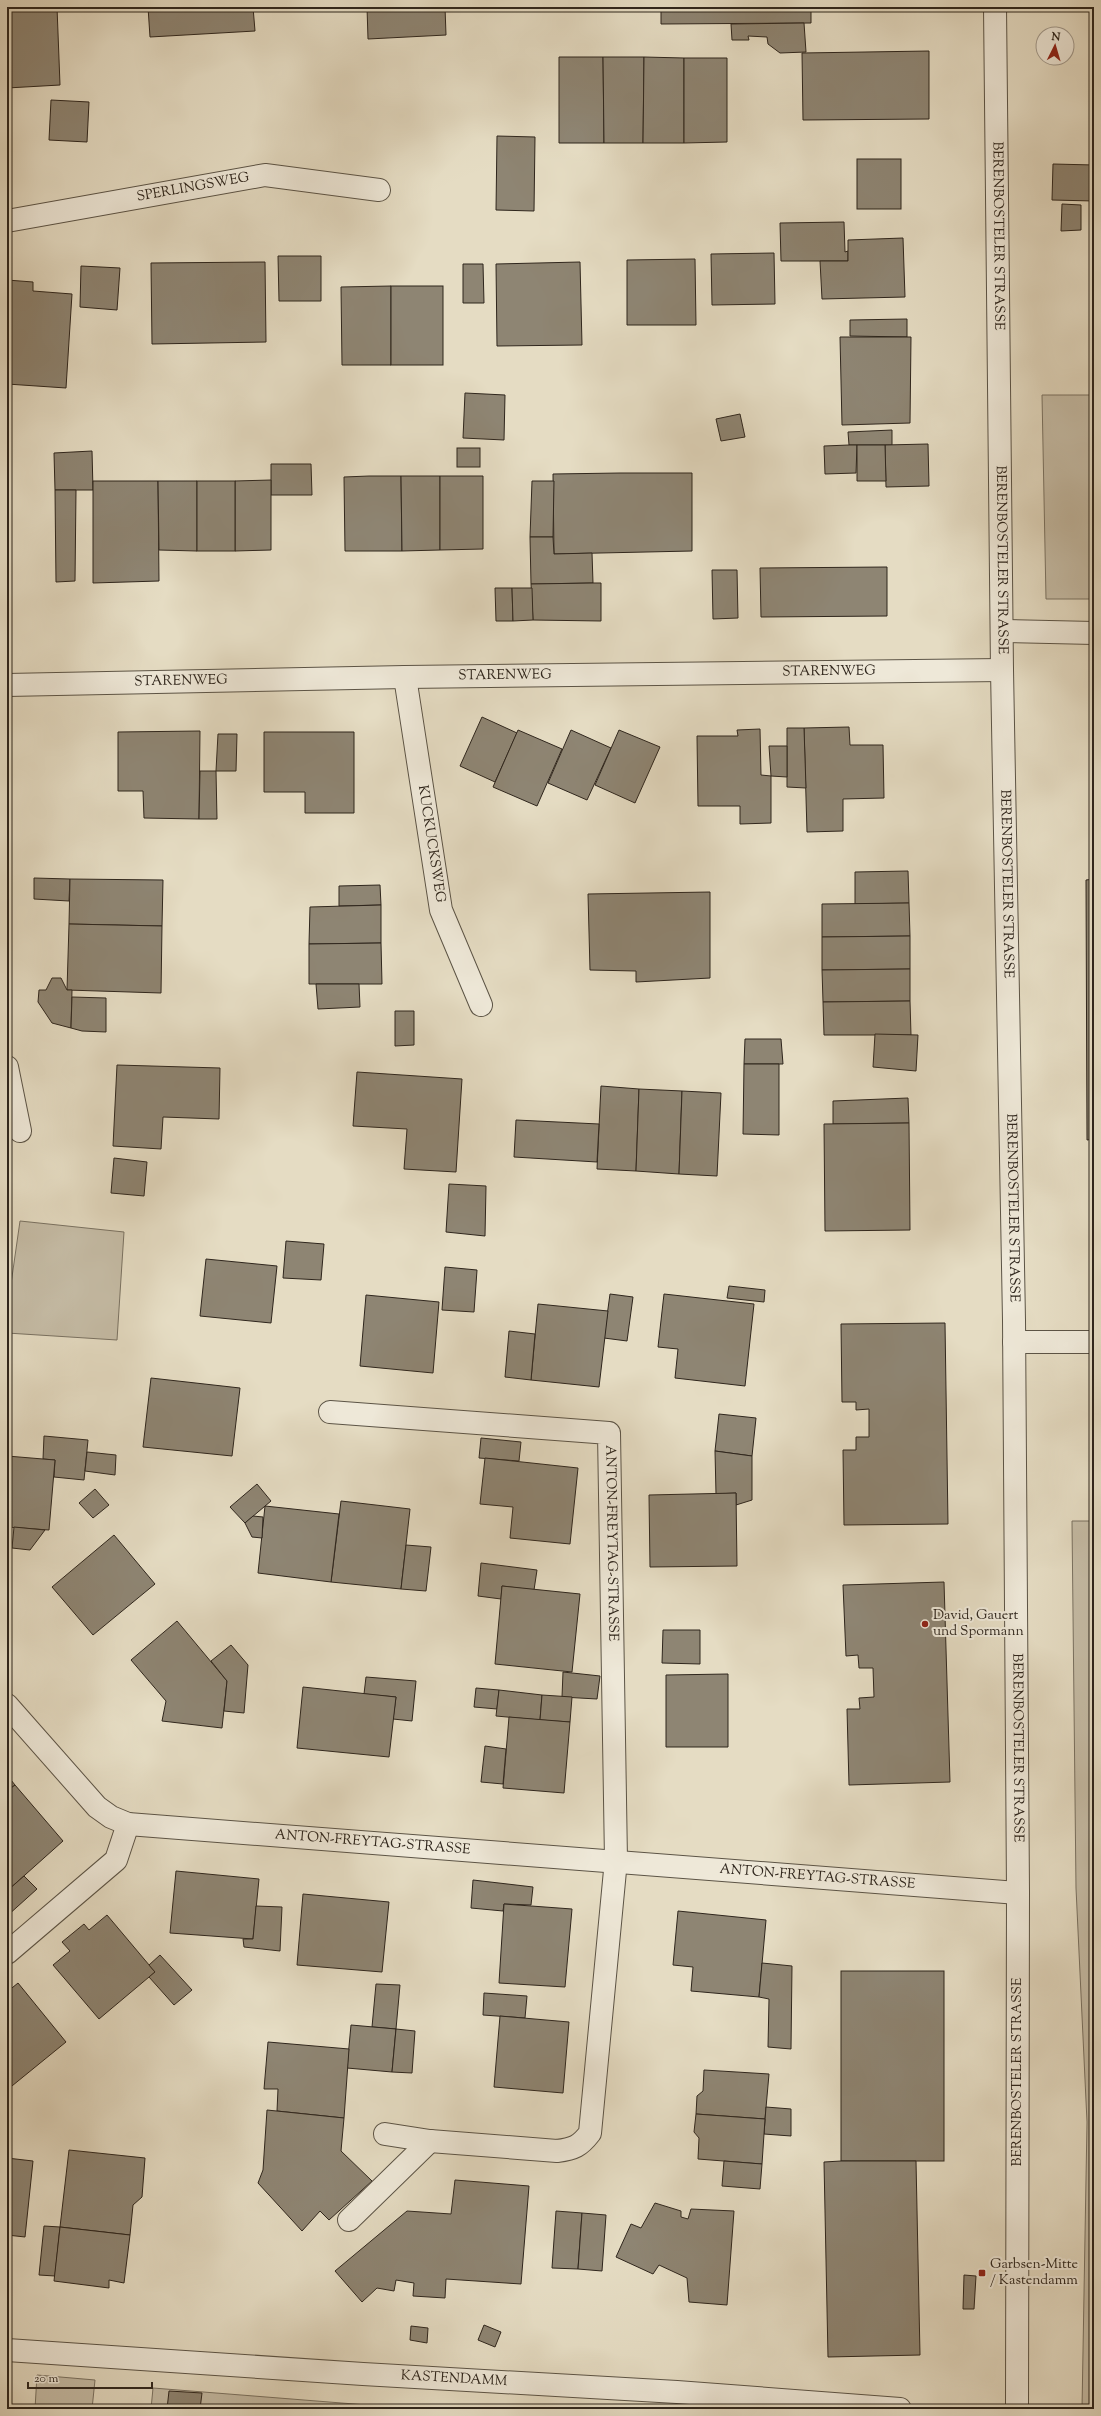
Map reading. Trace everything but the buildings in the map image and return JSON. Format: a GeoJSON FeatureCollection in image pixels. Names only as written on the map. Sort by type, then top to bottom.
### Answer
{"type":"FeatureCollection","features":[{"type":"Feature","properties":{"kind":"street","name":"BERENBOSTELER STRASSE"},"geometry":{"type":"LineString","coordinates":[[995,7],[1002,670],[1014,1342],[1018,1892],[1017,2409]]}},
{"type":"Feature","properties":{"kind":"street","name":"SPERLINGSWEG"},"geometry":{"type":"LineString","coordinates":[[7,221],[265,175],[380,190]]}},
{"type":"Feature","properties":{"kind":"street"},"geometry":{"type":"LineString","coordinates":[[1002,631],[1094,633]]}},
{"type":"Feature","properties":{"kind":"street","name":"STARENWEG"},"geometry":{"type":"LineString","coordinates":[[7,685],[405,677],[1002,670]]}},
{"type":"Feature","properties":{"kind":"street","name":"KUCKUCKSWEG"},"geometry":{"type":"LineString","coordinates":[[405,677],[441,910],[481,1005]]}},
{"type":"Feature","properties":{"kind":"street"},"geometry":{"type":"LineString","coordinates":[[7,1068],[20,1131]]}},
{"type":"Feature","properties":{"kind":"street"},"geometry":{"type":"LineString","coordinates":[[1014,1342],[1094,1342]]}},
{"type":"Feature","properties":{"kind":"street","name":"ANTON-FREYTAG-STRASSE"},"geometry":{"type":"LineString","coordinates":[[330,1412],[609,1433],[616,1860],[590,2133],[581,2144],[573,2150],[558,2151],[430,2140],[385,2134]]}},
{"type":"Feature","properties":{"kind":"street","name":"ANTON-FREYTAG-STRASSE"},"geometry":{"type":"LineString","coordinates":[[7,1705],[96,1807],[111,1817],[128,1824],[616,1860],[774,1875],[1018,1892]]}},
{"type":"Feature","properties":{"kind":"street"},"geometry":{"type":"LineString","coordinates":[[7,1953],[116,1860],[128,1824]]}},
{"type":"Feature","properties":{"kind":"street"},"geometry":{"type":"LineString","coordinates":[[349,2220],[430,2140]]}},
{"type":"Feature","properties":{"kind":"street","name":"KASTENDAMM"},"geometry":{"type":"LineString","coordinates":[[7,2350],[363,2374],[677,2392],[900,2409]]}},
{"type":"Feature","properties":{"kind":"shaded area"},"geometry":{"type":"Polygon","coordinates":[[[1042,395],[1094,395],[1094,599],[1046,599],[1042,395]]]}},
{"type":"Feature","properties":{"kind":"shaded area"},"geometry":{"type":"Polygon","coordinates":[[[20,1221],[124,1232],[117,1340],[7,1333],[7,1312],[20,1221]]]}},
{"type":"Feature","properties":{"kind":"shaded area"},"geometry":{"type":"Polygon","coordinates":[[[1072,1521],[1094,1521],[1094,2409],[1082,2409],[1087,2122],[1076,1888],[1072,1521]]]}},
{"type":"Feature","properties":{"kind":"shaded area"},"geometry":{"type":"Polygon","coordinates":[[[37,2375],[95,2380],[92,2409],[35,2409],[37,2375]]]}},
{"type":"Feature","properties":{"kind":"shaded area"},"geometry":{"type":"Polygon","coordinates":[[[153,2388],[417,2409],[151,2409],[153,2388]]]}},
{"type":"Feature","properties":{"kind":"place","name":"David, Gauert und Spormann"},"geometry":{"type":"Point","coordinates":[925,1624]}},
{"type":"Feature","properties":{"kind":"place","name":"Garbsen-Mitte / Kastendamm"},"geometry":{"type":"Point","coordinates":[982,2273]}}]}
